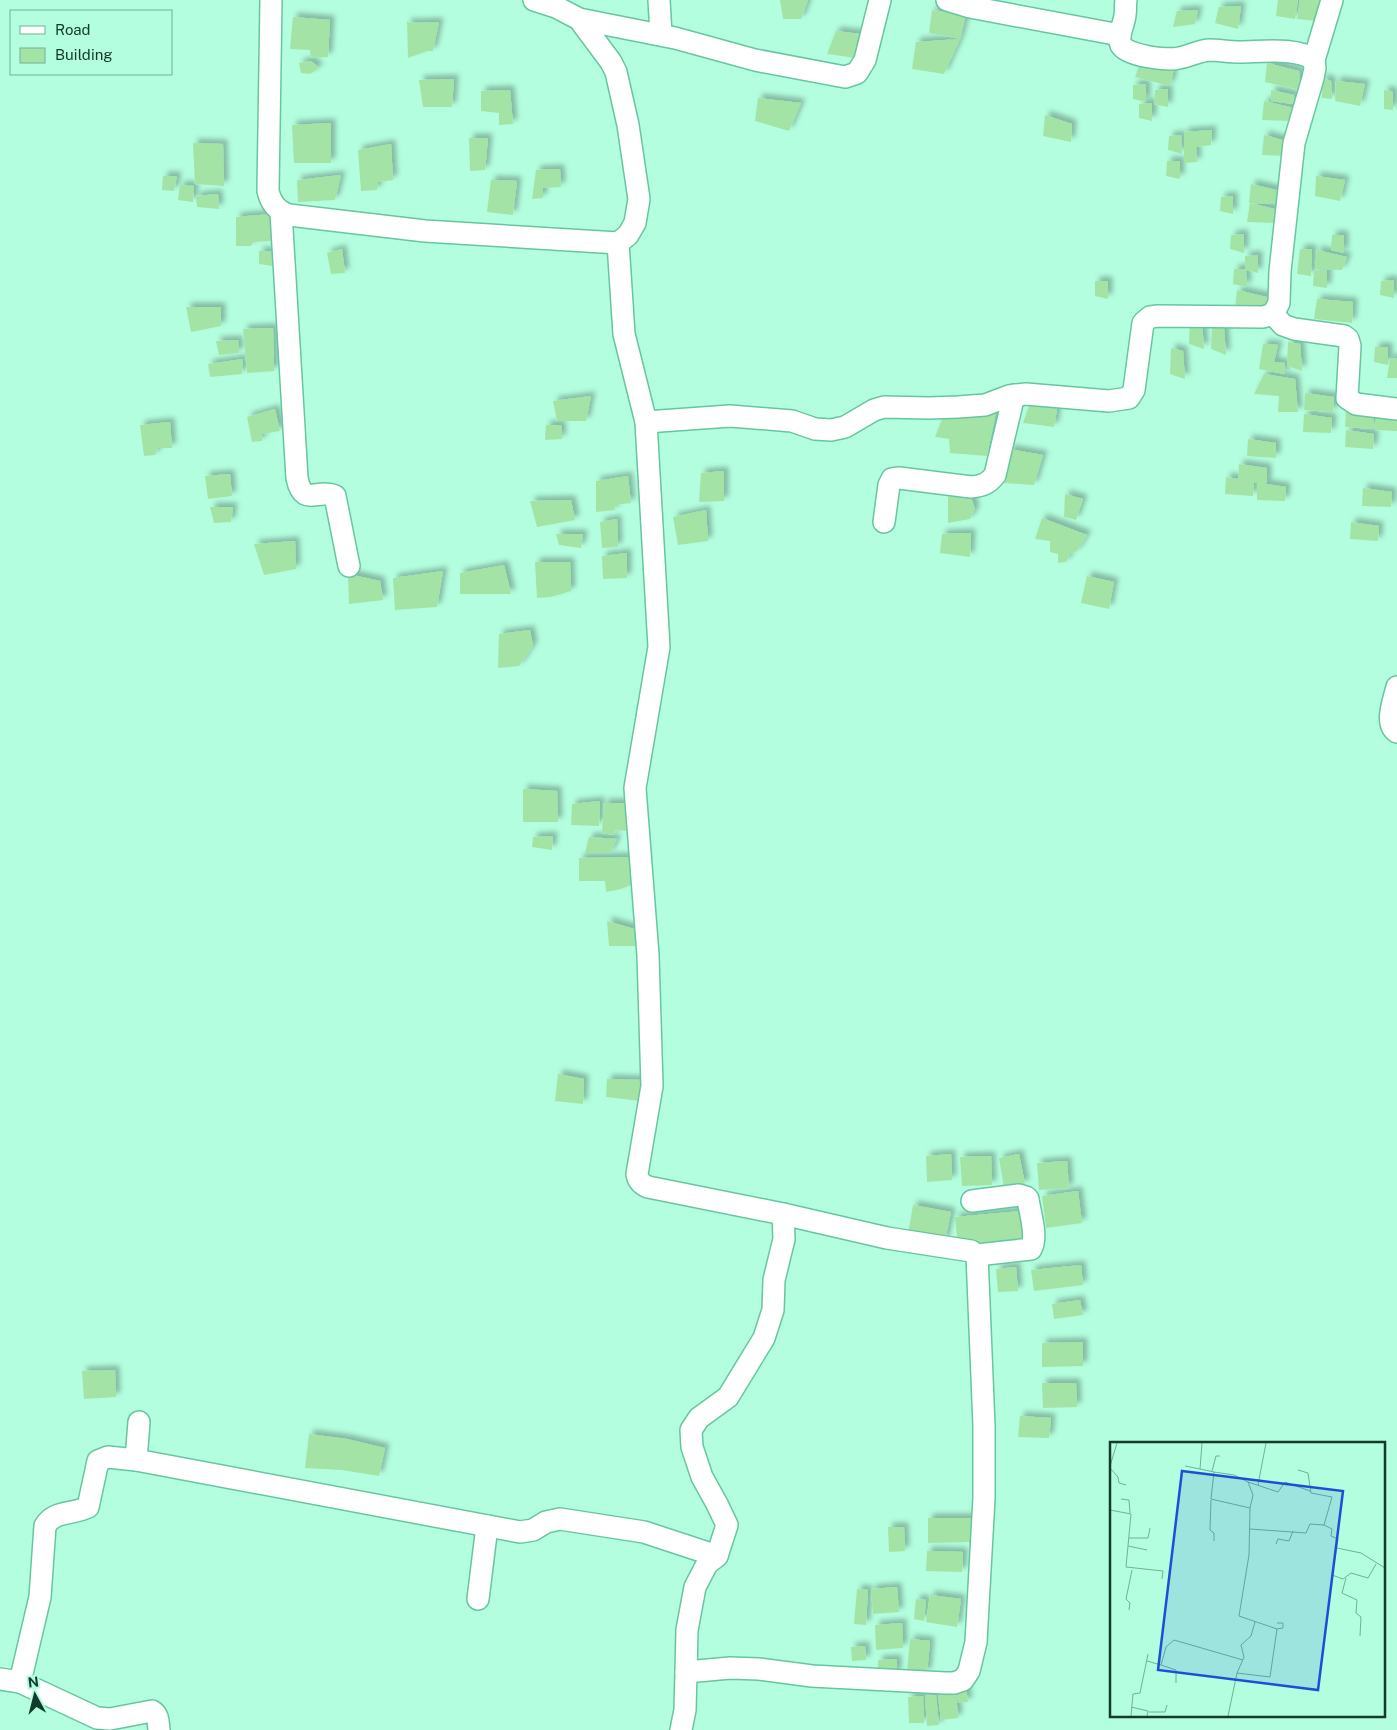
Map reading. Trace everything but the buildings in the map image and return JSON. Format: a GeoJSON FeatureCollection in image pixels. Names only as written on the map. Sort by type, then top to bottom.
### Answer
{"type":"FeatureCollection","features":[{"type":"Feature","properties":{"kind":"street"},"geometry":{"type":"LineString","coordinates":[[271,0],[268,190],[270,200],[281,212],[289,215],[425,231],[618,242],[628,235],[640,203],[628,126],[616,72],[611,62],[579,19]]}},
{"type":"Feature","properties":{"kind":"street"},"geometry":{"type":"LineString","coordinates":[[534,0],[556,7],[579,19],[606,26],[661,35],[755,60],[846,77],[858,73],[865,60],[880,0]]}},
{"type":"Feature","properties":{"kind":"street"},"geometry":{"type":"LineString","coordinates":[[659,0],[661,35]]}},
{"type":"Feature","properties":{"kind":"street"},"geometry":{"type":"LineString","coordinates":[[947,0],[970,7],[1120,35]]}},
{"type":"Feature","properties":{"kind":"street"},"geometry":{"type":"LineString","coordinates":[[1126,0],[1125,17],[1120,35],[1122,46],[1128,52],[1165,60],[1210,50],[1238,52],[1269,51],[1306,54],[1314,60]]}},
{"type":"Feature","properties":{"kind":"street"},"geometry":{"type":"LineString","coordinates":[[646,422],[730,416],[792,421],[816,429],[831,430],[845,427],[884,406],[958,408],[985,405],[1014,395],[1026,394],[1109,401],[1129,398],[1134,390],[1144,323],[1150,317],[1263,317],[1273,314],[1280,303],[1280,271],[1294,143],[1313,78],[1314,60],[1332,0]]}},
{"type":"Feature","properties":{"kind":"street"},"geometry":{"type":"LineString","coordinates":[[281,212],[297,478],[302,492],[308,496],[326,494],[335,496],[349,566]]}},
{"type":"Feature","properties":{"kind":"street"},"geometry":{"type":"LineString","coordinates":[[618,242],[624,334],[646,422],[658,647],[635,788],[648,955],[652,1086],[637,1174],[638,1180],[648,1187],[783,1214],[887,1238],[971,1251],[977,1255],[1031,1250],[1033,1234],[1026,1197],[1019,1195],[972,1201]]}},
{"type":"Feature","properties":{"kind":"street"},"geometry":{"type":"LineString","coordinates":[[1273,314],[1283,325],[1294,329],[1344,336],[1350,346],[1347,398],[1356,404],[1397,409]]}},
{"type":"Feature","properties":{"kind":"street"},"geometry":{"type":"LineString","coordinates":[[884,522],[889,485],[892,479],[899,478],[971,487],[983,485],[990,481],[995,475],[1014,395]]}},
{"type":"Feature","properties":{"kind":"street"},"geometry":{"type":"LineString","coordinates":[[1397,687],[1390,722],[1397,732]]}},
{"type":"Feature","properties":{"kind":"street"},"geometry":{"type":"LineString","coordinates":[[681,1730],[685,1710],[686,1630],[696,1587],[707,1564],[717,1556],[726,1524],[718,1504],[702,1477],[692,1447],[691,1430],[699,1418],[728,1397],[764,1338],[773,1310],[774,1280],[784,1240],[783,1214]]}},
{"type":"Feature","properties":{"kind":"street"},"geometry":{"type":"LineString","coordinates":[[686,1672],[730,1668],[759,1669],[812,1676],[945,1683],[963,1680],[969,1671],[976,1642],[984,1498],[984,1426],[977,1255]]}},
{"type":"Feature","properties":{"kind":"street"},"geometry":{"type":"LineString","coordinates":[[136,1460],[139,1422]]}},
{"type":"Feature","properties":{"kind":"street"},"geometry":{"type":"LineString","coordinates":[[159,1730],[158,1717],[152,1712],[110,1719],[97,1718],[10,1681],[40,1597],[45,1526],[54,1515],[82,1510],[88,1507],[98,1461],[108,1457],[136,1460],[527,1532],[546,1522],[560,1519],[644,1532],[717,1556]]}},
{"type":"Feature","properties":{"kind":"street"},"geometry":{"type":"LineString","coordinates":[[478,1599],[487,1526]]}}]}
